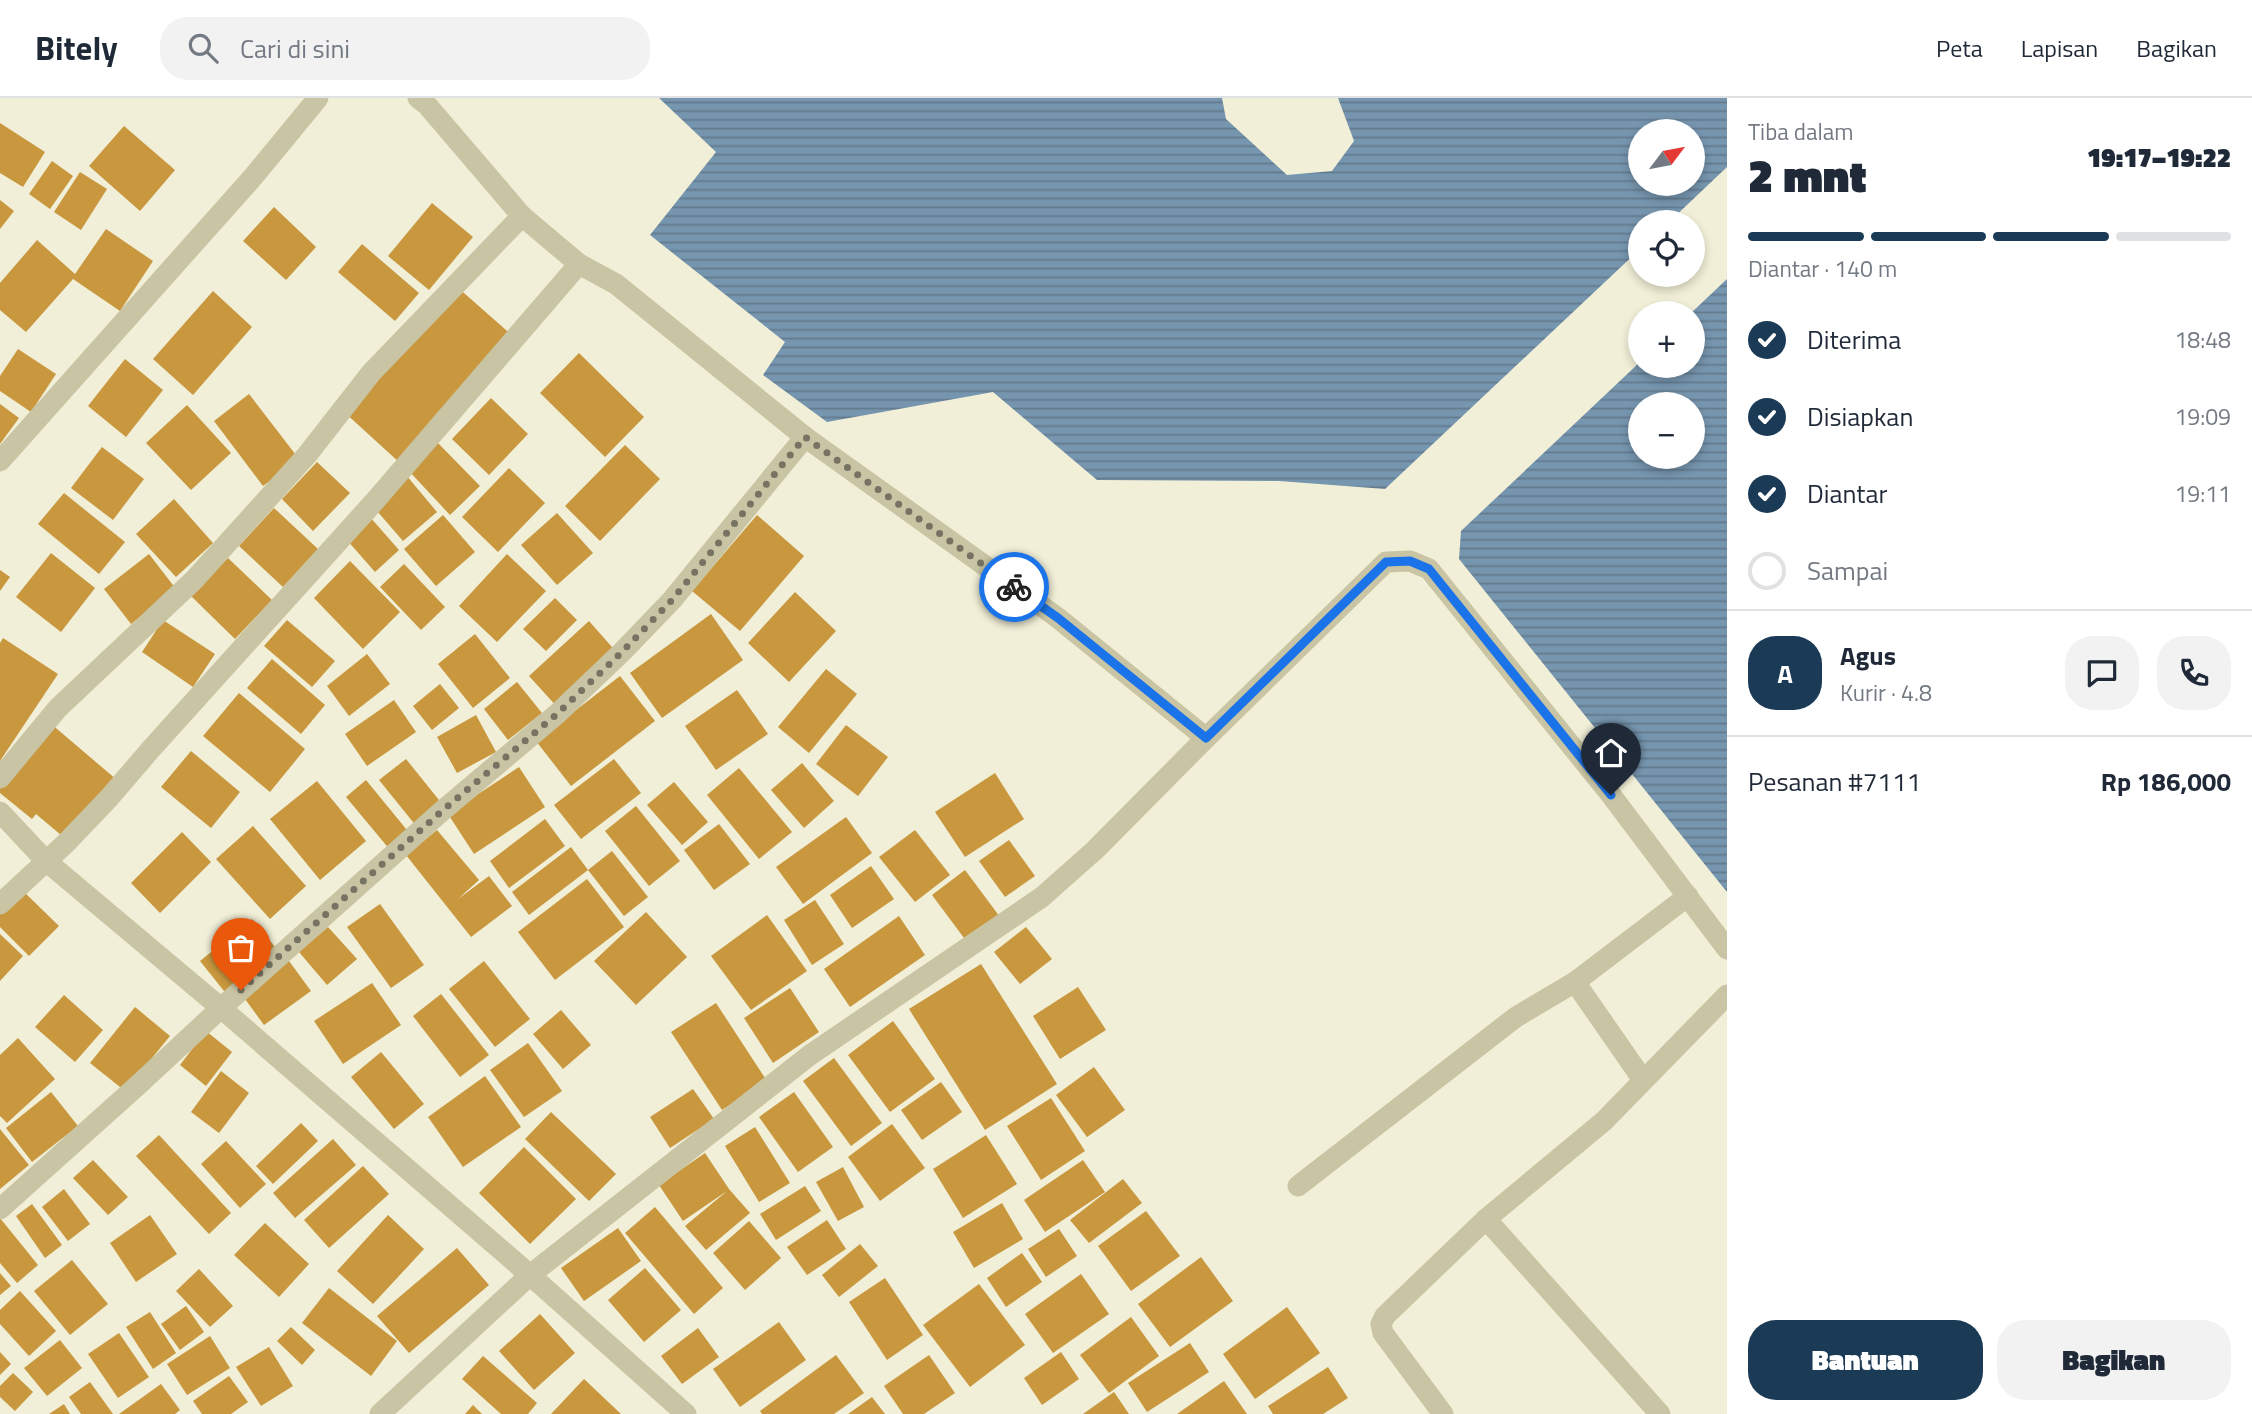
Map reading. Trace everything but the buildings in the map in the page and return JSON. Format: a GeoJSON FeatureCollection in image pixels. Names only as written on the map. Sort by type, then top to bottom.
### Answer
{"type":"FeatureCollection","features":[{"type":"Feature","properties":{"kind":"street"},"geometry":{"type":"LineString","coordinates":[[0,461],[253,177],[318,98]]}},
{"type":"Feature","properties":{"kind":"street"},"geometry":{"type":"LineString","coordinates":[[418,98],[427,105],[522,216],[579,264],[616,284],[805,437],[1058,618],[1206,738]]}},
{"type":"Feature","properties":{"kind":"street"},"geometry":{"type":"LineString","coordinates":[[0,778],[58,708],[194,580],[307,455],[371,373],[522,216]]}},
{"type":"Feature","properties":{"kind":"street"},"geometry":{"type":"LineString","coordinates":[[0,904],[66,843],[109,798],[159,739],[374,502],[579,264]]}},
{"type":"Feature","properties":{"kind":"street"},"geometry":{"type":"LineString","coordinates":[[0,1209],[442,811],[557,714],[622,652],[672,600],[805,437]]}},
{"type":"Feature","properties":{"kind":"street"},"geometry":{"type":"LineString","coordinates":[[380,1414],[530,1275],[810,1055],[1042,897],[1095,850],[1386,562],[1410,561],[1429,569],[1611,795],[1727,949]]}},
{"type":"Feature","properties":{"kind":"street"},"geometry":{"type":"LineString","coordinates":[[0,813],[46,861],[221,1008],[530,1275],[686,1414]]}},
{"type":"Feature","properties":{"kind":"street"},"geometry":{"type":"LineString","coordinates":[[1298,1186],[1516,1017],[1575,982],[1688,896]]}},
{"type":"Feature","properties":{"kind":"street"},"geometry":{"type":"LineString","coordinates":[[1575,982],[1643,1080]]}},
{"type":"Feature","properties":{"kind":"street"},"geometry":{"type":"LineString","coordinates":[[1443,1414],[1383,1333],[1381,1324],[1385,1315],[1486,1219],[1604,1121],[1727,995]]}},
{"type":"Feature","properties":{"kind":"street"},"geometry":{"type":"LineString","coordinates":[[1486,1219],[1660,1414]]}},
{"type":"Feature","properties":{"kind":"water"},"geometry":{"type":"Polygon","coordinates":[[[659,98],[1222,98],[1226,119],[1287,175],[1332,171],[1354,141],[1338,98],[1727,98],[1727,167],[1705,188],[1705,119],[1628,119],[1628,196],[1696,196],[1682,210],[1628,210],[1628,260],[1385,489],[1279,481],[1097,480],[993,392],[827,422],[763,375],[785,342],[650,235],[716,152],[659,98]]]}},
{"type":"Feature","properties":{"kind":"water"},"geometry":{"type":"Polygon","coordinates":[[[1727,279],[1727,892],[1459,559],[1461,531],[1628,373],[1628,378],[1705,378],[1704,301],[1727,279]]]}},
{"type":"Feature","properties":{"kind":"way so far"},"geometry":{"type":"LineString","coordinates":[[241,990],[442,811],[557,714],[622,652],[672,600],[805,437],[1014,587]]}},
{"type":"Feature","properties":{"kind":"route"},"geometry":{"type":"LineString","coordinates":[[1014,587],[1058,618],[1206,738],[1386,562],[1410,561],[1429,569],[1611,795]]}}]}
